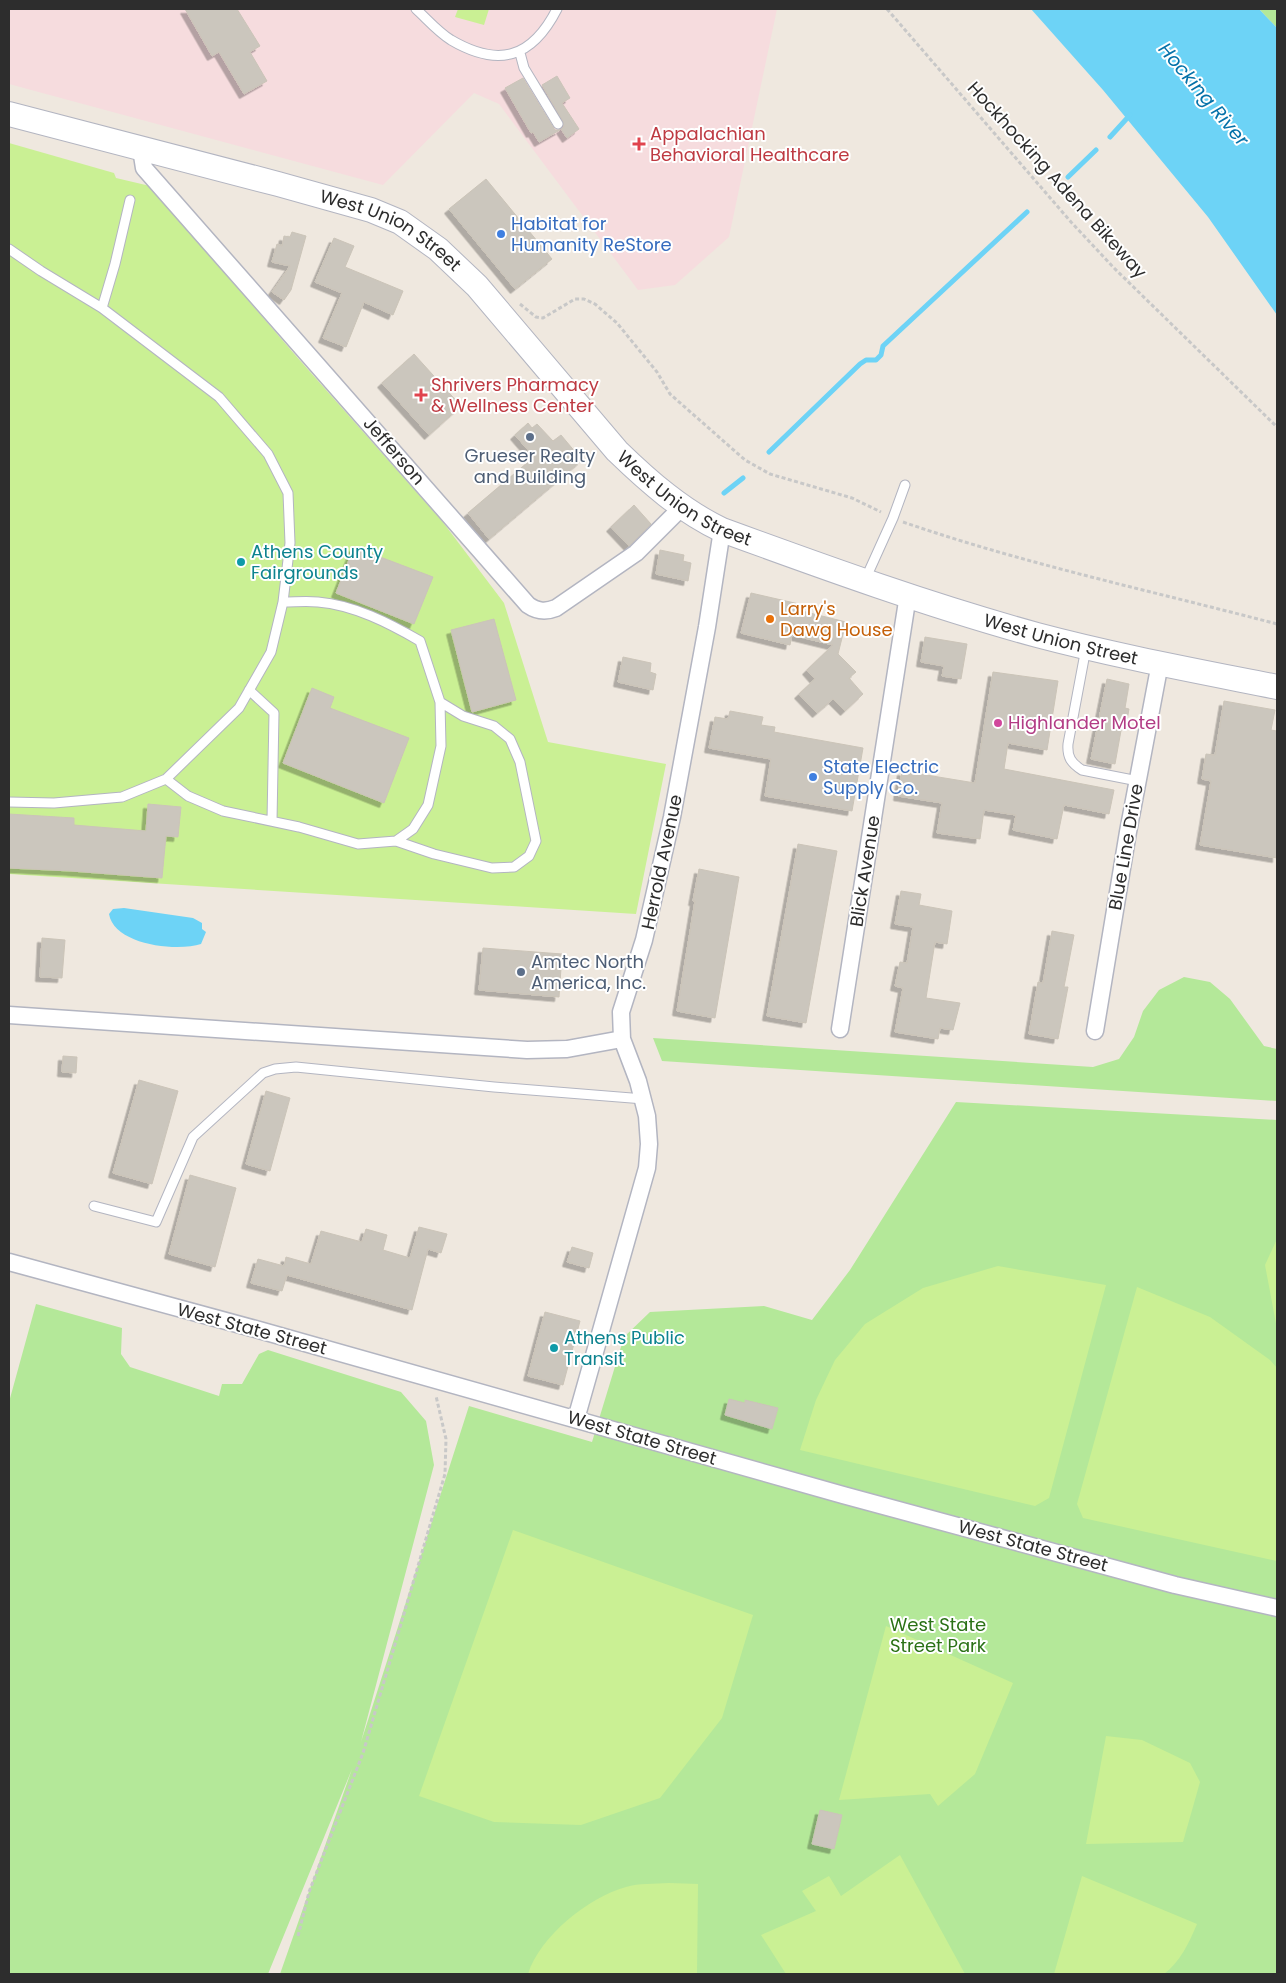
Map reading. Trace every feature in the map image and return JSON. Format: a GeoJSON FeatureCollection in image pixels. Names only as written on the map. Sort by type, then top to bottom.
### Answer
{"type":"FeatureCollection","features":[{"type":"Feature","properties":{"kind":"main road","name":"West Union Street"},"geometry":{"type":"LineString","coordinates":[[9,114],[278,184],[370,210],[406,226],[438,249],[457,266],[507,321],[617,451],[682,507],[722,530],[908,595],[1037,634],[1086,647],[1277,687]]}},
{"type":"Feature","properties":{"kind":"street","name":"Jefferson"},"geometry":{"type":"LineString","coordinates":[[140,149],[144,168],[528,605],[534,609],[549,611],[556,608],[616,568],[636,553],[682,507]]}},
{"type":"Feature","properties":{"kind":"street","name":"Herrold Avenue"},"geometry":{"type":"LineString","coordinates":[[576,1419],[647,1168],[649,1130],[644,1099],[622,1039],[621,1012],[644,940],[672,817],[707,627],[722,530]]}},
{"type":"Feature","properties":{"kind":"street","name":"Blick Avenue"},"geometry":{"type":"LineString","coordinates":[[840,1029],[908,595]]}},
{"type":"Feature","properties":{"kind":"street","name":"Blue Line Drive"},"geometry":{"type":"LineString","coordinates":[[1095,1030],[1160,663]]}},
{"type":"Feature","properties":{"kind":"street"},"geometry":{"type":"LineString","coordinates":[[9,1015],[527,1050],[567,1049],[622,1039]]}},
{"type":"Feature","properties":{"kind":"street","name":"West State Street"},"geometry":{"type":"LineString","coordinates":[[9,1262],[437,1380],[843,1495],[1165,1582],[1277,1608]]}},
{"type":"Feature","properties":{"kind":"lane"},"geometry":{"type":"LineString","coordinates":[[416,9],[449,39],[478,52],[501,56],[520,53],[533,44],[550,24],[557,9]]}},
{"type":"Feature","properties":{"kind":"lane"},"geometry":{"type":"LineString","coordinates":[[520,53],[524,68],[558,124]]}},
{"type":"Feature","properties":{"kind":"lane"},"geometry":{"type":"LineString","coordinates":[[102,308],[115,264],[130,200]]}},
{"type":"Feature","properties":{"kind":"lane"},"geometry":{"type":"LineString","coordinates":[[9,249],[40,271],[102,308],[219,397],[268,454],[288,493],[290,543],[283,602],[271,652],[239,708],[166,779],[122,797],[54,803],[9,802]]}},
{"type":"Feature","properties":{"kind":"lane"},"geometry":{"type":"LineString","coordinates":[[865,580],[893,518],[905,485]]}},
{"type":"Feature","properties":{"kind":"lane"},"geometry":{"type":"LineString","coordinates":[[283,602],[318,602],[339,606],[388,623],[420,640],[440,702],[441,746],[428,805],[413,829],[396,841]]}},
{"type":"Feature","properties":{"kind":"lane"},"geometry":{"type":"LineString","coordinates":[[1086,647],[1068,744],[1067,753],[1069,759],[1082,770],[1138,781]]}},
{"type":"Feature","properties":{"kind":"lane"},"geometry":{"type":"LineString","coordinates":[[249,690],[274,713],[272,821]]}},
{"type":"Feature","properties":{"kind":"lane"},"geometry":{"type":"LineString","coordinates":[[166,779],[188,796],[222,811],[299,827],[358,844],[396,841],[434,854],[492,868],[514,866],[529,856],[536,841],[520,762],[510,740],[494,726],[463,716],[440,702]]}},
{"type":"Feature","properties":{"kind":"lane"},"geometry":{"type":"LineString","coordinates":[[94,1206],[156,1222],[193,1136],[263,1073],[275,1069],[296,1066],[494,1087],[644,1099]]}},
{"type":"Feature","properties":{"kind":"path","name":"Hockhocking Adena Bikeway"},"geometry":{"type":"LineString","coordinates":[[887,9],[1107,262],[1277,427]]}},
{"type":"Feature","properties":{"kind":"path"},"geometry":{"type":"LineString","coordinates":[[531,312],[536,317],[543,318],[576,299],[588,301],[602,309],[617,323],[657,372],[670,394],[745,460],[770,474],[852,498],[893,518],[947,537],[1029,561],[1277,624]]}},
{"type":"Feature","properties":{"kind":"path"},"geometry":{"type":"LineString","coordinates":[[298,1936],[309,1892],[363,1753],[444,1474],[446,1439],[434,1390],[437,1380]]}},
{"type":"Feature","properties":{"kind":"shaded area","name":"Appalachian Behavioral Healthcare"},"geometry":{"type":"Polygon","coordinates":[[[9,9],[777,9],[729,237],[675,285],[638,290],[499,104],[474,93],[383,185],[9,84],[9,9]]]}},
{"type":"Feature","properties":{"kind":"green space"},"geometry":{"type":"Polygon","coordinates":[[[458,9],[489,9],[484,25],[455,17],[458,9]]]}},
{"type":"Feature","properties":{"kind":"green space"},"geometry":{"type":"Polygon","coordinates":[[[1259,9],[1277,9],[1277,28],[1259,9]]]}},
{"type":"Feature","properties":{"kind":"green space","name":"Athens County Fairgrounds"},"geometry":{"type":"Polygon","coordinates":[[[9,143],[114,173],[116,178],[150,186],[296,356],[442,521],[504,603],[548,742],[666,764],[636,914],[9,874],[9,143]]]}},
{"type":"Feature","properties":{"kind":"green space"},"geometry":{"type":"Polygon","coordinates":[[[1184,977],[1210,982],[1230,999],[1264,1046],[1277,1049],[1277,1101],[662,1061],[653,1038],[1093,1067],[1119,1059],[1134,1037],[1143,1011],[1159,990],[1184,977]]]}},
{"type":"Feature","properties":{"kind":"green space","name":"West State Street Park"},"geometry":{"type":"Polygon","coordinates":[[[956,1102],[1277,1120],[1277,1974],[280,1974],[352,1769],[268,1974],[9,1974],[9,1402],[36,1304],[122,1328],[121,1354],[130,1367],[219,1396],[222,1384],[242,1384],[259,1354],[268,1350],[401,1392],[426,1421],[434,1465],[361,1742],[469,1406],[592,1442],[624,1337],[650,1312],[764,1306],[812,1320],[850,1270],[956,1102]]]}},
{"type":"Feature","properties":{"kind":"green space"},"geometry":{"type":"Polygon","coordinates":[[[1277,1239],[1277,1329],[1265,1265],[1277,1239]]]}},
{"type":"Feature","properties":{"kind":"green space"},"geometry":{"type":"Polygon","coordinates":[[[998,1266],[1106,1285],[1049,1498],[1035,1506],[800,1450],[816,1400],[835,1360],[865,1324],[923,1288],[998,1266]]]}},
{"type":"Feature","properties":{"kind":"green space"},"geometry":{"type":"Polygon","coordinates":[[[1137,1287],[1210,1317],[1270,1360],[1277,1368],[1277,1561],[1083,1518],[1077,1504],[1137,1287]]]}},
{"type":"Feature","properties":{"kind":"green space"},"geometry":{"type":"Polygon","coordinates":[[[513,1530],[753,1615],[722,1718],[660,1798],[581,1825],[494,1822],[419,1796],[513,1530]]]}},
{"type":"Feature","properties":{"kind":"green space"},"geometry":{"type":"Polygon","coordinates":[[[886,1626],[1013,1683],[975,1774],[938,1806],[930,1794],[839,1800],[886,1626]]]}},
{"type":"Feature","properties":{"kind":"green space"},"geometry":{"type":"Polygon","coordinates":[[[1106,1736],[1142,1740],[1190,1763],[1200,1782],[1183,1842],[1086,1844],[1106,1736]]]}},
{"type":"Feature","properties":{"kind":"green space"},"geometry":{"type":"Polygon","coordinates":[[[900,1855],[965,1974],[786,1974],[761,1935],[816,1911],[802,1891],[829,1876],[841,1896],[900,1855]]]}},
{"type":"Feature","properties":{"kind":"green space"},"geometry":{"type":"Polygon","coordinates":[[[1082,1876],[1197,1924],[1184,1952],[1170,1969],[1164,1974],[1054,1974],[1082,1876]]]}},
{"type":"Feature","properties":{"kind":"green space"},"geometry":{"type":"Polygon","coordinates":[[[642,1884],[698,1884],[697,1974],[528,1974],[543,1946],[555,1932],[597,1899],[626,1887],[642,1884]]]}},
{"type":"Feature","properties":{"kind":"water","name":"Hocking River"},"geometry":{"type":"Polygon","coordinates":[[[1031,9],[1259,9],[1277,28],[1277,315],[1208,217],[1103,90],[1031,9]]]}},
{"type":"Feature","properties":{"kind":"water"},"geometry":{"type":"Polygon","coordinates":[[[124,908],[193,918],[202,923],[202,929],[206,932],[201,944],[177,947],[148,944],[122,933],[113,925],[109,914],[113,909],[124,908]]]}},
{"type":"Feature","properties":{"kind":"building"},"geometry":{"type":"Polygon","coordinates":[[[185,9],[237,9],[260,46],[250,52],[267,81],[244,94],[219,52],[212,56],[185,9]]]}},
{"type":"Feature","properties":{"kind":"building"},"geometry":{"type":"Polygon","coordinates":[[[557,76],[570,98],[562,103],[579,129],[567,138],[561,129],[564,127],[563,121],[542,85],[557,76]]]}},
{"type":"Feature","properties":{"kind":"building"},"geometry":{"type":"Polygon","coordinates":[[[523,78],[555,130],[560,130],[539,142],[533,132],[531,133],[505,88],[523,78]]]}},
{"type":"Feature","properties":{"kind":"building","name":"Habitat for Humanity ReStore"},"geometry":{"type":"Polygon","coordinates":[[[486,179],[552,259],[515,289],[449,209],[486,179]]]}},
{"type":"Feature","properties":{"kind":"building"},"geometry":{"type":"Polygon","coordinates":[[[292,232],[306,236],[291,290],[284,300],[272,292],[290,266],[272,262],[277,244],[282,246],[284,236],[290,237],[292,232]]]}},
{"type":"Feature","properties":{"kind":"building"},"geometry":{"type":"Polygon","coordinates":[[[334,238],[354,246],[345,267],[403,291],[393,315],[364,302],[346,347],[323,338],[342,293],[315,282],[334,238]]]}},
{"type":"Feature","properties":{"kind":"building","name":"Shrivers Pharmacy & Wellness Center"},"geometry":{"type":"Polygon","coordinates":[[[414,354],[461,406],[429,435],[382,383],[414,354]]]}},
{"type":"Feature","properties":{"kind":"building"},"geometry":{"type":"Polygon","coordinates":[[[528,423],[532,428],[537,424],[553,441],[561,435],[582,460],[489,539],[468,513],[534,457],[515,435],[528,423]]]}},
{"type":"Feature","properties":{"kind":"building"},"geometry":{"type":"Polygon","coordinates":[[[634,505],[651,524],[629,546],[611,527],[634,505]]]}},
{"type":"Feature","properties":{"kind":"building"},"geometry":{"type":"Polygon","coordinates":[[[354,547],[433,577],[414,624],[336,593],[354,547]]]}},
{"type":"Feature","properties":{"kind":"building"},"geometry":{"type":"Polygon","coordinates":[[[660,550],[684,555],[683,561],[691,563],[688,581],[656,574],[660,550]]]}},
{"type":"Feature","properties":{"kind":"building"},"geometry":{"type":"Polygon","coordinates":[[[751,593],[799,604],[798,610],[846,622],[838,654],[856,672],[849,678],[863,694],[845,711],[833,699],[817,713],[799,694],[815,679],[807,670],[833,645],[792,635],[790,645],[741,633],[751,593]]]}},
{"type":"Feature","properties":{"kind":"building"},"geometry":{"type":"Polygon","coordinates":[[[494,619],[516,700],[472,712],[451,630],[494,619]]]}},
{"type":"Feature","properties":{"kind":"building"},"geometry":{"type":"Polygon","coordinates":[[[925,637],[967,644],[961,679],[942,676],[944,666],[921,662],[925,637]]]}},
{"type":"Feature","properties":{"kind":"building"},"geometry":{"type":"Polygon","coordinates":[[[623,657],[651,663],[650,672],[656,674],[653,690],[618,682],[623,657]]]}},
{"type":"Feature","properties":{"kind":"building"},"geometry":{"type":"Polygon","coordinates":[[[993,672],[1058,681],[1047,750],[1008,743],[1004,769],[1114,790],[1109,814],[1064,805],[1057,839],[1013,830],[1016,815],[984,810],[980,839],[937,833],[942,803],[898,796],[902,771],[975,783],[993,672]]]}},
{"type":"Feature","properties":{"kind":"building"},"geometry":{"type":"Polygon","coordinates":[[[1107,679],[1129,684],[1125,708],[1129,709],[1126,726],[1122,725],[1115,764],[1091,759],[1107,679]]]}},
{"type":"Feature","properties":{"kind":"building"},"geometry":{"type":"Polygon","coordinates":[[[312,688],[334,697],[330,708],[409,738],[384,803],[283,763],[312,688]]]}},
{"type":"Feature","properties":{"kind":"building"},"geometry":{"type":"Polygon","coordinates":[[[1224,701],[1275,710],[1271,730],[1277,731],[1277,858],[1200,845],[1211,781],[1202,779],[1206,754],[1215,755],[1224,701]]]}},
{"type":"Feature","properties":{"kind":"building","name":"State Electric Supply Co."},"geometry":{"type":"Polygon","coordinates":[[[730,711],[763,717],[761,725],[775,727],[774,732],[863,748],[852,811],[765,796],[771,759],[709,748],[715,717],[728,719],[730,711]]]}},
{"type":"Feature","properties":{"kind":"building"},"geometry":{"type":"Polygon","coordinates":[[[148,804],[181,807],[178,837],[166,836],[162,878],[9,868],[9,814],[74,818],[74,825],[146,831],[148,804]]]}},
{"type":"Feature","properties":{"kind":"building"},"geometry":{"type":"Polygon","coordinates":[[[798,844],[837,851],[806,1023],[767,1016],[798,844]]]}},
{"type":"Feature","properties":{"kind":"building"},"geometry":{"type":"Polygon","coordinates":[[[699,869],[739,877],[715,1018],[677,1011],[699,869]]]}},
{"type":"Feature","properties":{"kind":"building"},"geometry":{"type":"Polygon","coordinates":[[[901,891],[921,894],[919,905],[952,911],[947,944],[935,942],[926,998],[960,1003],[953,1030],[940,1028],[938,1039],[895,1032],[903,988],[895,986],[900,962],[907,963],[913,927],[895,924],[901,891]]]}},
{"type":"Feature","properties":{"kind":"building"},"geometry":{"type":"Polygon","coordinates":[[[1052,931],[1074,935],[1064,987],[1068,987],[1058,1039],[1029,1034],[1038,982],[1043,983],[1052,931]]]}},
{"type":"Feature","properties":{"kind":"building"},"geometry":{"type":"Polygon","coordinates":[[[42,938],[65,940],[62,978],[40,977],[42,938]]]}},
{"type":"Feature","properties":{"kind":"building","name":"Amtec North America, Inc."},"geometry":{"type":"Polygon","coordinates":[[[483,948],[562,954],[559,997],[479,990],[483,948]]]}},
{"type":"Feature","properties":{"kind":"building"},"geometry":{"type":"Polygon","coordinates":[[[63,1056],[77,1057],[76,1073],[62,1072],[63,1056]]]}},
{"type":"Feature","properties":{"kind":"building"},"geometry":{"type":"Polygon","coordinates":[[[139,1080],[178,1091],[152,1184],[113,1173],[139,1080]]]}},
{"type":"Feature","properties":{"kind":"building"},"geometry":{"type":"Polygon","coordinates":[[[266,1091],[290,1098],[270,1171],[246,1164],[266,1091]]]}},
{"type":"Feature","properties":{"kind":"building"},"geometry":{"type":"Polygon","coordinates":[[[190,1175],[236,1188],[215,1267],[169,1254],[190,1175]]]}},
{"type":"Feature","properties":{"kind":"building"},"geometry":{"type":"Polygon","coordinates":[[[419,1227],[447,1234],[441,1253],[428,1249],[412,1310],[287,1275],[282,1291],[251,1283],[258,1259],[284,1266],[286,1257],[311,1264],[321,1231],[362,1242],[366,1229],[387,1235],[383,1250],[410,1258],[419,1227]]]}},
{"type":"Feature","properties":{"kind":"building"},"geometry":{"type":"Polygon","coordinates":[[[572,1247],[593,1253],[589,1268],[567,1262],[572,1247]]]}},
{"type":"Feature","properties":{"kind":"building","name":"Athens Public Transit"},"geometry":{"type":"Polygon","coordinates":[[[545,1312],[580,1321],[563,1385],[528,1376],[545,1312]]]}},
{"type":"Feature","properties":{"kind":"building"},"geometry":{"type":"Polygon","coordinates":[[[729,1399],[745,1403],[745,1400],[778,1408],[772,1429],[725,1415],[729,1399]]]}},
{"type":"Feature","properties":{"kind":"building"},"geometry":{"type":"Polygon","coordinates":[[[820,1810],[842,1815],[834,1849],[812,1844],[820,1810]]]}},
{"type":"Feature","properties":{"kind":"waterway"},"geometry":{"type":"LineString","coordinates":[[1110,137],[1130,115]]}},
{"type":"Feature","properties":{"kind":"waterway"},"geometry":{"type":"LineString","coordinates":[[1068,177],[1096,150]]}},
{"type":"Feature","properties":{"kind":"waterway"},"geometry":{"type":"LineString","coordinates":[[769,452],[860,364],[866,360],[876,360],[881,355],[883,346],[1027,212]]}},
{"type":"Feature","properties":{"kind":"waterway"},"geometry":{"type":"LineString","coordinates":[[724,493],[743,478]]}},
{"type":"Feature","properties":{"kind":"place","name":"Appalachian Behavioral Healthcare"},"geometry":{"type":"Point","coordinates":[639,144]}},
{"type":"Feature","properties":{"kind":"place","name":"Habitat for Humanity ReStore"},"geometry":{"type":"Point","coordinates":[501,234]}},
{"type":"Feature","properties":{"kind":"place","name":"Shrivers Pharmacy & Wellness Center"},"geometry":{"type":"Point","coordinates":[421,395]}},
{"type":"Feature","properties":{"kind":"place","name":"Grueser Realty and Building"},"geometry":{"type":"Point","coordinates":[530,437]}},
{"type":"Feature","properties":{"kind":"place","name":"Athens County Fairgrounds"},"geometry":{"type":"Point","coordinates":[241,562]}},
{"type":"Feature","properties":{"kind":"place","name":"Larry's Dawg House"},"geometry":{"type":"Point","coordinates":[770,619]}},
{"type":"Feature","properties":{"kind":"place","name":"Highlander Motel"},"geometry":{"type":"Point","coordinates":[998,723]}},
{"type":"Feature","properties":{"kind":"place","name":"State Electric Supply Co."},"geometry":{"type":"Point","coordinates":[813,777]}},
{"type":"Feature","properties":{"kind":"place","name":"Amtec North America, Inc."},"geometry":{"type":"Point","coordinates":[521,972]}},
{"type":"Feature","properties":{"kind":"place","name":"Athens Public Transit"},"geometry":{"type":"Point","coordinates":[554,1348]}}]}
